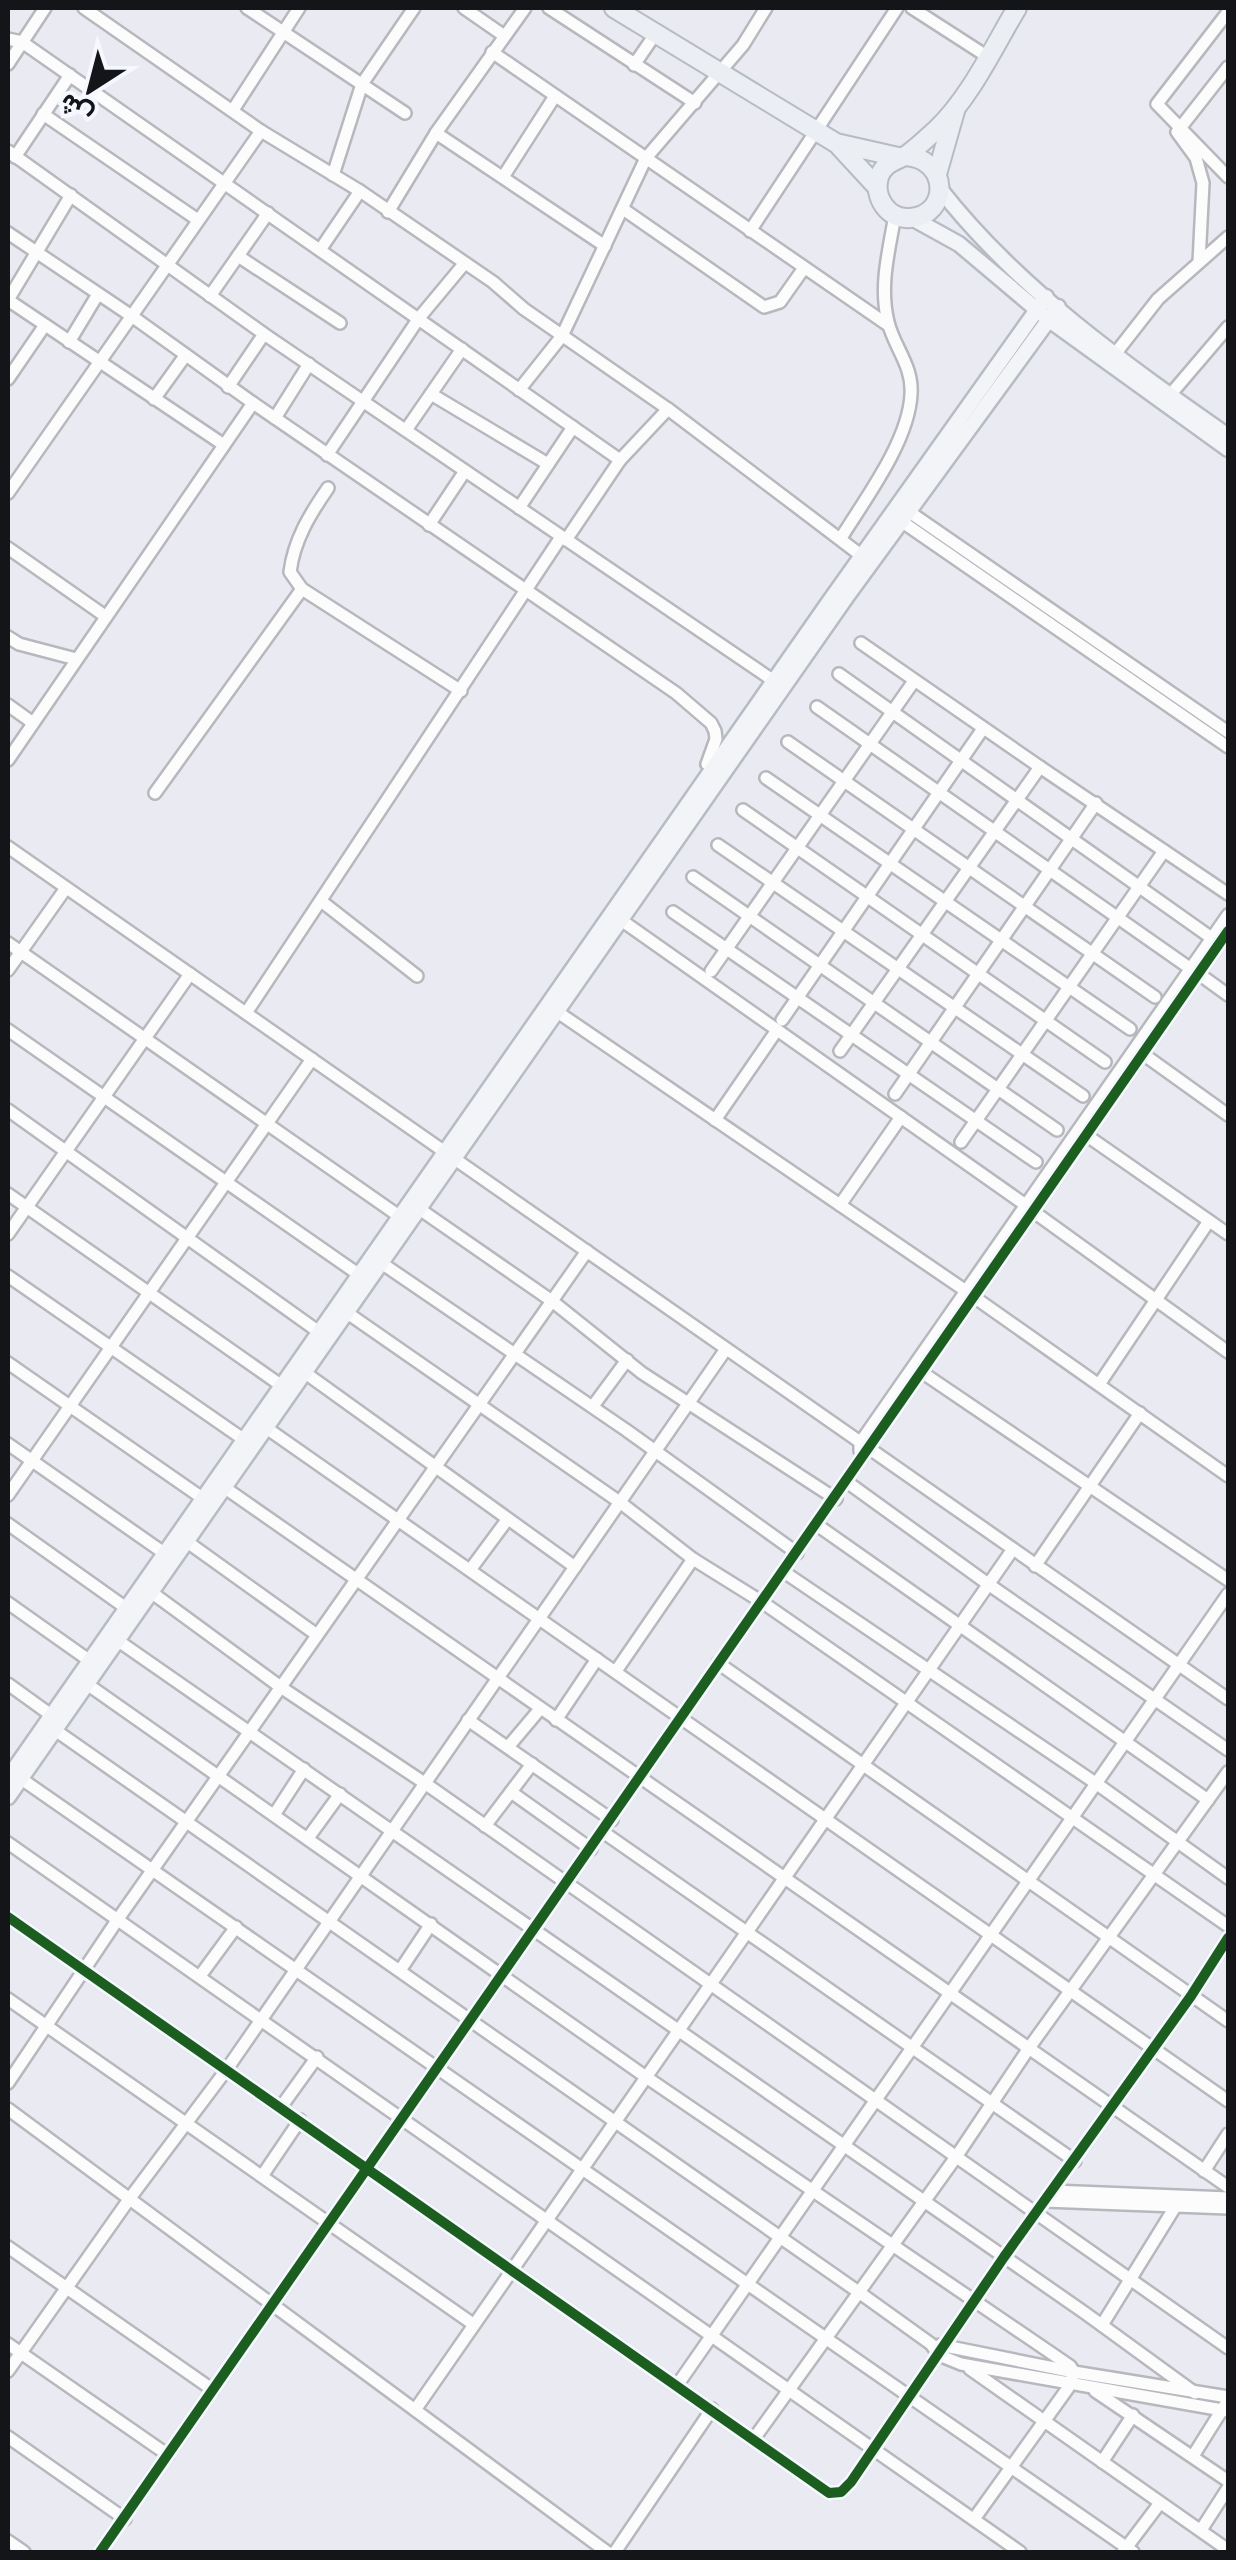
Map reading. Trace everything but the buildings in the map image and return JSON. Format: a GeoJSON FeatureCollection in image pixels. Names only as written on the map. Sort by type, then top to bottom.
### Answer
{"type":"FeatureCollection","features":[{"type":"Feature","properties":{"kind":"highway"},"geometry":{"type":"LineString","coordinates":[[614,8],[643,15],[656,33],[836,143],[878,188]]}},
{"type":"Feature","properties":{"kind":"highway"},"geometry":{"type":"LineString","coordinates":[[955,110],[932,209],[904,217],[882,204],[878,188],[883,169],[955,110],[1017,8]]}},
{"type":"Feature","properties":{"kind":"highway"},"geometry":{"type":"LineString","coordinates":[[836,143],[924,160],[938,181]]}},
{"type":"Feature","properties":{"kind":"main road"},"geometry":{"type":"LineString","coordinates":[[938,181],[983,242],[1062,329],[1228,448]]}},
{"type":"Feature","properties":{"kind":"main road"},"geometry":{"type":"LineString","coordinates":[[904,217],[959,244],[1228,436]]}},
{"type":"Feature","properties":{"kind":"main road"},"geometry":{"type":"LineString","coordinates":[[8,1797],[14,1778],[164,1553],[304,1372],[418,1208],[448,1156],[904,516],[1025,340],[1043,307]]}},
{"type":"Feature","properties":{"kind":"main road"},"geometry":{"type":"LineString","coordinates":[[219,1484],[243,1439],[358,1274],[621,920],[774,681],[862,556],[1025,340],[1043,307]]}},
{"type":"Feature","properties":{"kind":"main road"},"geometry":{"type":"LineString","coordinates":[[1025,340],[1062,329]]}},
{"type":"Feature","properties":{"kind":"main road"},"geometry":{"type":"LineString","coordinates":[[53,1722],[87,1684],[186,1540],[207,1501]]}},
{"type":"Feature","properties":{"kind":"street"},"geometry":{"type":"LineString","coordinates":[[8,64],[45,8]]}},
{"type":"Feature","properties":{"kind":"street"},"geometry":{"type":"LineString","coordinates":[[84,8],[261,130],[360,191],[494,282],[862,556]]}},
{"type":"Feature","properties":{"kind":"street"},"geometry":{"type":"LineString","coordinates":[[247,8],[405,112]]}},
{"type":"Feature","properties":{"kind":"street"},"geometry":{"type":"LineString","coordinates":[[233,110],[299,8]]}},
{"type":"Feature","properties":{"kind":"street"},"geometry":{"type":"LineString","coordinates":[[333,175],[362,84],[414,8]]}},
{"type":"Feature","properties":{"kind":"street"},"geometry":{"type":"LineString","coordinates":[[464,8],[503,36]]}},
{"type":"Feature","properties":{"kind":"street"},"geometry":{"type":"LineString","coordinates":[[388,212],[436,133],[525,8]]}},
{"type":"Feature","properties":{"kind":"street"},"geometry":{"type":"LineString","coordinates":[[549,8],[694,104]]}},
{"type":"Feature","properties":{"kind":"street"},"geometry":{"type":"LineString","coordinates":[[519,390],[562,336],[646,158],[743,44],[766,8]]}},
{"type":"Feature","properties":{"kind":"street"},"geometry":{"type":"LineString","coordinates":[[750,230],[897,8]]}},
{"type":"Feature","properties":{"kind":"street"},"geometry":{"type":"LineString","coordinates":[[912,8],[988,57]]}},
{"type":"Feature","properties":{"kind":"street"},"geometry":{"type":"LineString","coordinates":[[1228,12],[1157,104],[1228,177]]}},
{"type":"Feature","properties":{"kind":"street"},"geometry":{"type":"LineString","coordinates":[[634,65],[656,33]]}},
{"type":"Feature","properties":{"kind":"street"},"geometry":{"type":"LineString","coordinates":[[8,39],[22,42],[70,75],[620,460]]}},
{"type":"Feature","properties":{"kind":"street"},"geometry":{"type":"LineString","coordinates":[[492,52],[888,325]]}},
{"type":"Feature","properties":{"kind":"street"},"geometry":{"type":"LineString","coordinates":[[1199,262],[1203,183],[1196,158],[1177,132],[1228,66]]}},
{"type":"Feature","properties":{"kind":"street"},"geometry":{"type":"LineString","coordinates":[[70,75],[11,154],[264,334],[774,681]]}},
{"type":"Feature","properties":{"kind":"street"},"geometry":{"type":"LineString","coordinates":[[503,177],[555,96]]}},
{"type":"Feature","properties":{"kind":"street"},"geometry":{"type":"LineString","coordinates":[[43,114],[198,220]]}},
{"type":"Feature","properties":{"kind":"street"},"geometry":{"type":"LineString","coordinates":[[8,493],[261,130]]}},
{"type":"Feature","properties":{"kind":"street"},"geometry":{"type":"LineString","coordinates":[[436,133],[605,246]]}},
{"type":"Feature","properties":{"kind":"street"},"geometry":{"type":"LineString","coordinates":[[320,250],[360,191]]}},
{"type":"Feature","properties":{"kind":"street"},"geometry":{"type":"LineString","coordinates":[[71,196],[8,300],[224,445]]}},
{"type":"Feature","properties":{"kind":"street"},"geometry":{"type":"LineString","coordinates":[[622,208],[764,307],[780,302],[804,268]]}},
{"type":"Feature","properties":{"kind":"street"},"geometry":{"type":"LineString","coordinates":[[210,296],[268,213]]}},
{"type":"Feature","properties":{"kind":"street"},"geometry":{"type":"LineString","coordinates":[[840,538],[877,480],[909,410],[911,378],[888,325],[883,288],[904,217]]}},
{"type":"Feature","properties":{"kind":"street"},"geometry":{"type":"LineString","coordinates":[[8,233],[676,692],[711,723],[716,739],[707,761],[718,772]]}},
{"type":"Feature","properties":{"kind":"street"},"geometry":{"type":"LineString","coordinates":[[1115,354],[1158,299],[1228,239]]}},
{"type":"Feature","properties":{"kind":"street"},"geometry":{"type":"LineString","coordinates":[[238,256],[340,323]]}},
{"type":"Feature","properties":{"kind":"street"},"geometry":{"type":"LineString","coordinates":[[327,454],[419,318],[464,264]]}},
{"type":"Feature","properties":{"kind":"street"},"geometry":{"type":"LineString","coordinates":[[68,342],[98,294]]}},
{"type":"Feature","properties":{"kind":"street"},"geometry":{"type":"LineString","coordinates":[[8,378],[44,326]]}},
{"type":"Feature","properties":{"kind":"street"},"geometry":{"type":"LineString","coordinates":[[1170,395],[1228,327]]}},
{"type":"Feature","properties":{"kind":"street"},"geometry":{"type":"LineString","coordinates":[[228,386],[264,334]]}},
{"type":"Feature","properties":{"kind":"street"},"geometry":{"type":"LineString","coordinates":[[406,430],[462,349]]}},
{"type":"Feature","properties":{"kind":"street"},"geometry":{"type":"LineString","coordinates":[[154,398],[185,356]]}},
{"type":"Feature","properties":{"kind":"street"},"geometry":{"type":"LineString","coordinates":[[274,418],[310,364]]}},
{"type":"Feature","properties":{"kind":"street"},"geometry":{"type":"LineString","coordinates":[[431,394],[548,464]]}},
{"type":"Feature","properties":{"kind":"street"},"geometry":{"type":"LineString","coordinates":[[8,760],[253,404]]}},
{"type":"Feature","properties":{"kind":"street"},"geometry":{"type":"LineString","coordinates":[[246,1013],[563,539],[620,460],[668,409]]}},
{"type":"Feature","properties":{"kind":"street"},"geometry":{"type":"LineString","coordinates":[[519,508],[573,428]]}},
{"type":"Feature","properties":{"kind":"street"},"geometry":{"type":"LineString","coordinates":[[429,525],[465,471]]}},
{"type":"Feature","properties":{"kind":"street"},"geometry":{"type":"LineString","coordinates":[[328,488],[308,516],[292,553],[290,572],[302,589],[461,691]]}},
{"type":"Feature","properties":{"kind":"street"},"geometry":{"type":"LineString","coordinates":[[904,516],[1183,708],[1228,732]]}},
{"type":"Feature","properties":{"kind":"street"},"geometry":{"type":"LineString","coordinates":[[8,548],[105,616]]}},
{"type":"Feature","properties":{"kind":"street"},"geometry":{"type":"LineString","coordinates":[[155,792],[302,589]]}},
{"type":"Feature","properties":{"kind":"street"},"geometry":{"type":"LineString","coordinates":[[8,637],[19,644],[76,658]]}},
{"type":"Feature","properties":{"kind":"street"},"geometry":{"type":"LineString","coordinates":[[861,643],[982,730],[1228,894]]}},
{"type":"Feature","properties":{"kind":"street"},"geometry":{"type":"LineString","coordinates":[[839,674],[1212,938]]}},
{"type":"Feature","properties":{"kind":"street"},"geometry":{"type":"LineString","coordinates":[[711,971],[914,681]]}},
{"type":"Feature","properties":{"kind":"street"},"geometry":{"type":"LineString","coordinates":[[8,705],[33,722]]}},
{"type":"Feature","properties":{"kind":"street"},"geometry":{"type":"LineString","coordinates":[[817,707],[1228,996]]}},
{"type":"Feature","properties":{"kind":"street"},"geometry":{"type":"LineString","coordinates":[[1183,708],[1228,748]]}},
{"type":"Feature","properties":{"kind":"street"},"geometry":{"type":"LineString","coordinates":[[715,1120],[982,730]]}},
{"type":"Feature","properties":{"kind":"street"},"geometry":{"type":"LineString","coordinates":[[788,742],[1155,997]]}},
{"type":"Feature","properties":{"kind":"street"},"geometry":{"type":"LineString","coordinates":[[840,1051],[1040,767]]}},
{"type":"Feature","properties":{"kind":"street"},"geometry":{"type":"LineString","coordinates":[[766,778],[1130,1029]]}},
{"type":"Feature","properties":{"kind":"street"},"geometry":{"type":"LineString","coordinates":[[896,1094],[1096,803]]}},
{"type":"Feature","properties":{"kind":"street"},"geometry":{"type":"LineString","coordinates":[[743,810],[1106,1062]]}},
{"type":"Feature","properties":{"kind":"street"},"geometry":{"type":"LineString","coordinates":[[718,845],[1083,1096]]}},
{"type":"Feature","properties":{"kind":"street"},"geometry":{"type":"LineString","coordinates":[[8,847],[1228,1698]]}},
{"type":"Feature","properties":{"kind":"street"},"geometry":{"type":"LineString","coordinates":[[961,1142],[1164,851]]}},
{"type":"Feature","properties":{"kind":"street"},"geometry":{"type":"LineString","coordinates":[[693,877],[1057,1130]]}},
{"type":"Feature","properties":{"kind":"street"},"geometry":{"type":"LineString","coordinates":[[8,970],[66,888]]}},
{"type":"Feature","properties":{"kind":"street"},"geometry":{"type":"LineString","coordinates":[[321,901],[417,976]]}},
{"type":"Feature","properties":{"kind":"street"},"geometry":{"type":"LineString","coordinates":[[674,912],[1036,1162]]}},
{"type":"Feature","properties":{"kind":"street"},"geometry":{"type":"LineString","coordinates":[[1030,1209],[1086,1136],[1112,1091],[1143,1054],[1228,915]]}},
{"type":"Feature","properties":{"kind":"street"},"geometry":{"type":"LineString","coordinates":[[621,920],[779,1024],[901,1117],[1228,1352]]}},
{"type":"Feature","properties":{"kind":"street"},"geometry":{"type":"LineString","coordinates":[[100,2552],[798,1553],[858,1465],[865,1446],[970,1294],[1195,972],[1228,932]]}},
{"type":"Feature","properties":{"kind":"street"},"geometry":{"type":"LineString","coordinates":[[8,943],[399,1216]]}},
{"type":"Feature","properties":{"kind":"street"},"geometry":{"type":"LineString","coordinates":[[8,1234],[190,974]]}},
{"type":"Feature","properties":{"kind":"street"},"geometry":{"type":"LineString","coordinates":[[556,1011],[1226,1470]]}},
{"type":"Feature","properties":{"kind":"street"},"geometry":{"type":"LineString","coordinates":[[8,1030],[358,1274]]}},
{"type":"Feature","properties":{"kind":"street"},"geometry":{"type":"LineString","coordinates":[[1143,1054],[1228,1115]]}},
{"type":"Feature","properties":{"kind":"street"},"geometry":{"type":"LineString","coordinates":[[8,1495],[312,1059]]}},
{"type":"Feature","properties":{"kind":"street"},"geometry":{"type":"LineString","coordinates":[[8,1110],[319,1332]]}},
{"type":"Feature","properties":{"kind":"street"},"geometry":{"type":"LineString","coordinates":[[840,1205],[901,1117]]}},
{"type":"Feature","properties":{"kind":"street"},"geometry":{"type":"LineString","coordinates":[[1086,1136],[1228,1234]]}},
{"type":"Feature","properties":{"kind":"street"},"geometry":{"type":"LineString","coordinates":[[8,1194],[282,1386]]}},
{"type":"Feature","properties":{"kind":"street"},"geometry":{"type":"LineString","coordinates":[[418,1208],[552,1301],[642,1373],[836,1498]]}},
{"type":"Feature","properties":{"kind":"street"},"geometry":{"type":"LineString","coordinates":[[1100,1384],[1209,1221]]}},
{"type":"Feature","properties":{"kind":"street"},"geometry":{"type":"LineString","coordinates":[[8,2084],[118,1919],[587,1251]]}},
{"type":"Feature","properties":{"kind":"street"},"geometry":{"type":"LineString","coordinates":[[380,1262],[798,1553]]}},
{"type":"Feature","properties":{"kind":"street"},"geometry":{"type":"LineString","coordinates":[[8,1276],[243,1439]]}},
{"type":"Feature","properties":{"kind":"street"},"geometry":{"type":"LineString","coordinates":[[865,1446],[923,1372],[970,1294]]}},
{"type":"Feature","properties":{"kind":"street"},"geometry":{"type":"LineString","coordinates":[[346,1312],[621,1503],[693,1559],[762,1602],[1228,1926]]}},
{"type":"Feature","properties":{"kind":"street"},"geometry":{"type":"LineString","coordinates":[[8,2372],[130,2198],[228,2069],[726,1348]]}},
{"type":"Feature","properties":{"kind":"street"},"geometry":{"type":"LineString","coordinates":[[592,1406],[627,1360]]}},
{"type":"Feature","properties":{"kind":"street"},"geometry":{"type":"LineString","coordinates":[[8,1362],[207,1501]]}},
{"type":"Feature","properties":{"kind":"street"},"geometry":{"type":"LineString","coordinates":[[304,1372],[575,1567]]}},
{"type":"Feature","properties":{"kind":"street"},"geometry":{"type":"LineString","coordinates":[[923,1372],[1228,1580]]}},
{"type":"Feature","properties":{"kind":"street"},"geometry":{"type":"LineString","coordinates":[[1035,1566],[1140,1413]]}},
{"type":"Feature","properties":{"kind":"street"},"geometry":{"type":"LineString","coordinates":[[265,1427],[1228,2100]]}},
{"type":"Feature","properties":{"kind":"street"},"geometry":{"type":"LineString","coordinates":[[8,1444],[164,1553]]}},
{"type":"Feature","properties":{"kind":"street"},"geometry":{"type":"LineString","coordinates":[[847,1482],[1228,1750]]}},
{"type":"Feature","properties":{"kind":"street"},"geometry":{"type":"LineString","coordinates":[[219,1484],[1228,2187]]}},
{"type":"Feature","properties":{"kind":"street"},"geometry":{"type":"LineString","coordinates":[[470,1570],[508,1520]]}},
{"type":"Feature","properties":{"kind":"street"},"geometry":{"type":"LineString","coordinates":[[8,1524],[126,1608]]}},
{"type":"Feature","properties":{"kind":"street"},"geometry":{"type":"LineString","coordinates":[[817,1525],[1208,1800]]}},
{"type":"Feature","properties":{"kind":"street"},"geometry":{"type":"LineString","coordinates":[[186,1540],[316,1635]]}},
{"type":"Feature","properties":{"kind":"street"},"geometry":{"type":"LineString","coordinates":[[416,2410],[1013,1549]]}},
{"type":"Feature","properties":{"kind":"street"},"geometry":{"type":"LineString","coordinates":[[616,1671],[693,1559]]}},
{"type":"Feature","properties":{"kind":"street"},"geometry":{"type":"LineString","coordinates":[[784,1572],[1097,1784],[1228,1878]]}},
{"type":"Feature","properties":{"kind":"street"},"geometry":{"type":"LineString","coordinates":[[150,1592],[1228,2348]]}},
{"type":"Feature","properties":{"kind":"street"},"geometry":{"type":"LineString","coordinates":[[678,2384],[1228,1594]]}},
{"type":"Feature","properties":{"kind":"street"},"geometry":{"type":"LineString","coordinates":[[8,1603],[90,1661]]}},
{"type":"Feature","properties":{"kind":"street"},"geometry":{"type":"LineString","coordinates":[[117,1640],[1195,2393],[1227,2407]]}},
{"type":"Feature","properties":{"kind":"street"},"geometry":{"type":"LineString","coordinates":[[556,1720],[597,1659]]}},
{"type":"Feature","properties":{"kind":"street"},"geometry":{"type":"LineString","coordinates":[[718,1664],[1228,2022]]}},
{"type":"Feature","properties":{"kind":"street"},"geometry":{"type":"LineString","coordinates":[[8,1684],[186,1823],[1228,2550]]}},
{"type":"Feature","properties":{"kind":"street"},"geometry":{"type":"LineString","coordinates":[[87,1684],[1064,2363],[1072,2378]]}},
{"type":"Feature","properties":{"kind":"street"},"geometry":{"type":"LineString","coordinates":[[508,1748],[540,1708]]}},
{"type":"Feature","properties":{"kind":"street"},"geometry":{"type":"LineString","coordinates":[[468,1720],[612,1820]]}},
{"type":"Feature","properties":{"kind":"street"},"geometry":{"type":"LineString","coordinates":[[485,1826],[532,1764]]}},
{"type":"Feature","properties":{"kind":"street"},"geometry":{"type":"LineString","coordinates":[[274,1815],[304,1769]]}},
{"type":"Feature","properties":{"kind":"street"},"geometry":{"type":"LineString","coordinates":[[754,2440],[1228,1772]]}},
{"type":"Feature","properties":{"kind":"street"},"geometry":{"type":"LineString","coordinates":[[14,1778],[236,1927],[1128,2551],[1160,2503]]}},
{"type":"Feature","properties":{"kind":"street"},"geometry":{"type":"LineString","coordinates":[[510,1792],[591,1849]]}},
{"type":"Feature","properties":{"kind":"street"},"geometry":{"type":"LineString","coordinates":[[308,1838],[340,1794]]}},
{"type":"Feature","properties":{"kind":"street"},"geometry":{"type":"LineString","coordinates":[[602,1832],[1074,2161]]}},
{"type":"Feature","properties":{"kind":"street"},"geometry":{"type":"LineString","coordinates":[[8,1843],[1020,2552]]}},
{"type":"Feature","properties":{"kind":"street"},"geometry":{"type":"LineString","coordinates":[[8,1918],[830,2493],[841,2492],[874,2450],[1228,1938]]}},
{"type":"Feature","properties":{"kind":"street"},"geometry":{"type":"LineString","coordinates":[[400,1969],[431,1924]]}},
{"type":"Feature","properties":{"kind":"street"},"geometry":{"type":"LineString","coordinates":[[200,1976],[236,1927]]}},
{"type":"Feature","properties":{"kind":"street"},"geometry":{"type":"LineString","coordinates":[[8,2000],[473,2324]]}},
{"type":"Feature","properties":{"kind":"street"},"geometry":{"type":"LineString","coordinates":[[281,2107],[316,2057]]}},
{"type":"Feature","properties":{"kind":"street"},"geometry":{"type":"LineString","coordinates":[[8,2109],[607,2552]]}},
{"type":"Feature","properties":{"kind":"street"},"geometry":{"type":"LineString","coordinates":[[262,2176],[300,2120]]}},
{"type":"Feature","properties":{"kind":"street"},"geometry":{"type":"LineString","coordinates":[[1204,2171],[1228,2134]]}},
{"type":"Feature","properties":{"kind":"street"},"geometry":{"type":"LineString","coordinates":[[1048,2196],[1228,2198]]}},
{"type":"Feature","properties":{"kind":"street"},"geometry":{"type":"LineString","coordinates":[[1048,2196],[1228,2208]]}},
{"type":"Feature","properties":{"kind":"street"},"geometry":{"type":"LineString","coordinates":[[1102,2325],[1176,2207]]}},
{"type":"Feature","properties":{"kind":"street"},"geometry":{"type":"LineString","coordinates":[[8,2248],[213,2390]]}},
{"type":"Feature","properties":{"kind":"street"},"geometry":{"type":"LineString","coordinates":[[8,2344],[168,2455]]}},
{"type":"Feature","properties":{"kind":"street"},"geometry":{"type":"LineString","coordinates":[[942,2351],[1072,2378],[1193,2456],[1228,2484],[1201,2530]]}},
{"type":"Feature","properties":{"kind":"street"},"geometry":{"type":"LineString","coordinates":[[962,2364],[1195,2393]]}},
{"type":"Feature","properties":{"kind":"street"},"geometry":{"type":"LineString","coordinates":[[974,2519],[1072,2378]]}},
{"type":"Feature","properties":{"kind":"street"},"geometry":{"type":"LineString","coordinates":[[1088,2387],[1227,2407]]}},
{"type":"Feature","properties":{"kind":"street"},"geometry":{"type":"LineString","coordinates":[[1193,2456],[1227,2407]]}},
{"type":"Feature","properties":{"kind":"street"},"geometry":{"type":"LineString","coordinates":[[615,2552],[712,2410]]}},
{"type":"Feature","properties":{"kind":"street"},"geometry":{"type":"LineString","coordinates":[[1102,2462],[1133,2415]]}},
{"type":"Feature","properties":{"kind":"street"},"geometry":{"type":"LineString","coordinates":[[8,2437],[124,2519]]}},
{"type":"Feature","properties":{"kind":"street"},"geometry":{"type":"LineString","coordinates":[[8,2540],[24,2552]]}},
{"type":"Feature","properties":{"kind":"cycle path"},"geometry":{"type":"LineString","coordinates":[[100,2552],[1228,931]]}},
{"type":"Feature","properties":{"kind":"cycle path"},"geometry":{"type":"LineString","coordinates":[[8,1917],[829,2493],[841,2492],[851,2482],[1228,1938]]}}]}
